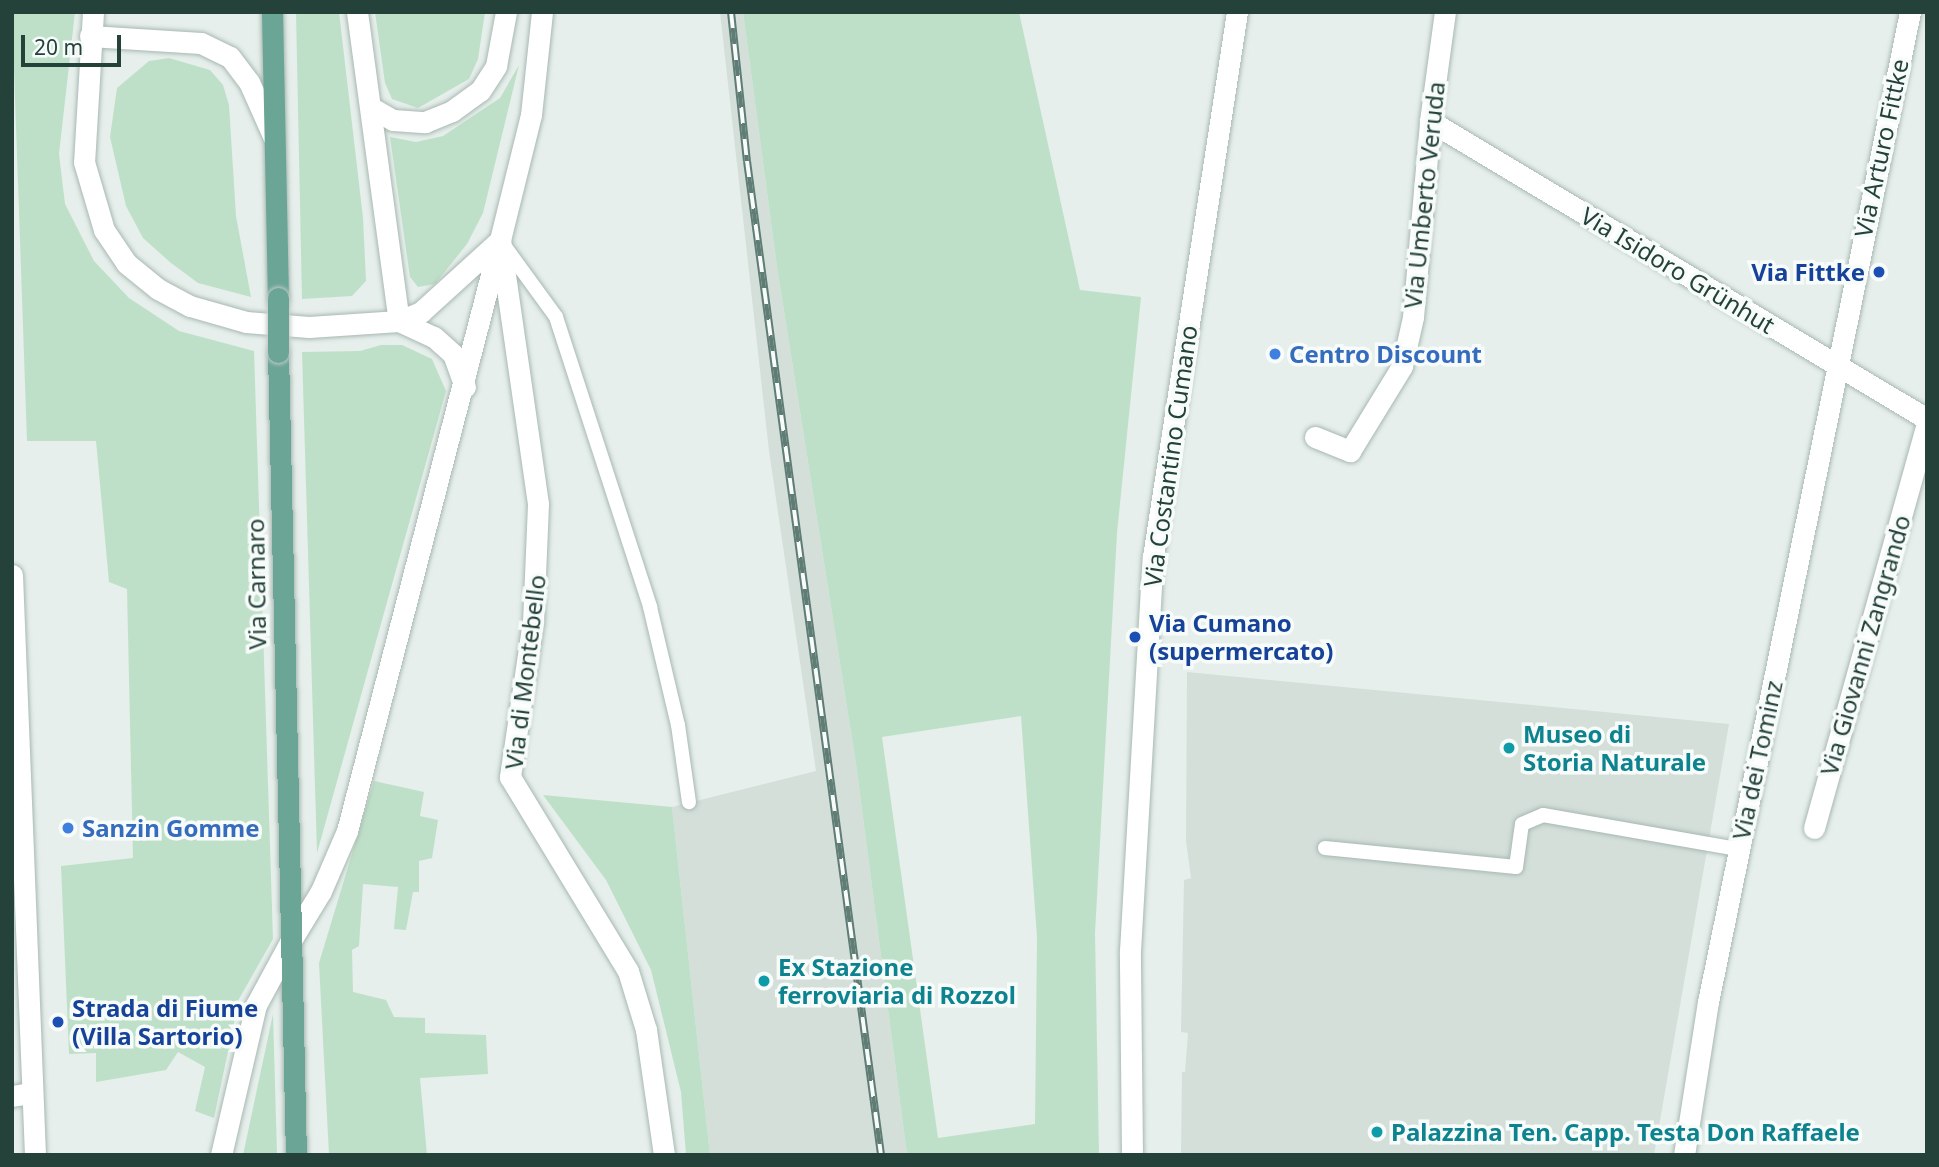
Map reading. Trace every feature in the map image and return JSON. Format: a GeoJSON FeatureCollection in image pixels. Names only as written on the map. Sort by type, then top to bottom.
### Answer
{"type":"FeatureCollection","features":[{"type":"Feature","properties":{"kind":"main road","name":"Via Carnaro"},"geometry":{"type":"LineString","coordinates":[[272,12],[296,1155]]}},
{"type":"Feature","properties":{"kind":"street"},"geometry":{"type":"LineString","coordinates":[[93,12],[84,162],[104,230],[126,263],[158,289],[190,306],[246,322],[309,327],[399,321],[422,312],[500,240]]}},
{"type":"Feature","properties":{"kind":"street"},"geometry":{"type":"LineString","coordinates":[[357,12],[399,321]]}},
{"type":"Feature","properties":{"kind":"street"},"geometry":{"type":"LineString","coordinates":[[372,108],[393,120],[425,122],[471,98],[496,66],[506,12]]}},
{"type":"Feature","properties":{"kind":"street"},"geometry":{"type":"LineString","coordinates":[[221,1155],[256,1005],[321,891],[347,831],[465,387],[531,115],[542,12]]}},
{"type":"Feature","properties":{"kind":"street","name":"Via Costantino Cumano"},"geometry":{"type":"LineString","coordinates":[[1132,1155],[1130,951],[1152,570],[1237,12]]}},
{"type":"Feature","properties":{"kind":"street","name":"Via Umberto Veruda"},"geometry":{"type":"LineString","coordinates":[[1315,437],[1350,451],[1402,366],[1413,317],[1430,121],[1444,12]]}},
{"type":"Feature","properties":{"kind":"street","name":"Via Arturo Fittke"},"geometry":{"type":"LineString","coordinates":[[1838,366],[1910,12]]}},
{"type":"Feature","properties":{"kind":"street"},"geometry":{"type":"LineString","coordinates":[[90,36],[201,43],[230,57],[249,82],[275,138]]}},
{"type":"Feature","properties":{"kind":"street","name":"Via Isidoro Grünhut"},"geometry":{"type":"LineString","coordinates":[[1430,121],[1927,421]]}},
{"type":"Feature","properties":{"kind":"street","name":"Via di Montebello"},"geometry":{"type":"LineString","coordinates":[[500,240],[538,504],[533,621],[510,777],[628,971],[646,1030],[664,1155]]}},
{"type":"Feature","properties":{"kind":"street"},"geometry":{"type":"LineString","coordinates":[[399,321],[434,337],[453,354],[465,387]]}},
{"type":"Feature","properties":{"kind":"street","name":"Via dei Tominz"},"geometry":{"type":"LineString","coordinates":[[1684,1155],[1738,849],[1838,366]]}},
{"type":"Feature","properties":{"kind":"street","name":"Via Giovanni Zangrando"},"geometry":{"type":"LineString","coordinates":[[1814,828],[1927,421]]}},
{"type":"Feature","properties":{"kind":"street"},"geometry":{"type":"LineString","coordinates":[[12,575],[21,1095],[35,1155]]}},
{"type":"Feature","properties":{"kind":"lane"},"geometry":{"type":"LineString","coordinates":[[500,240],[556,317],[650,607],[678,725],[689,803]]}},
{"type":"Feature","properties":{"kind":"lane"},"geometry":{"type":"LineString","coordinates":[[1325,848],[1516,867],[1522,824],[1543,815],[1738,849]]}},
{"type":"Feature","properties":{"kind":"shaded area"},"geometry":{"type":"Polygon","coordinates":[[[720,12],[743,12],[777,267],[856,764],[907,1155],[710,1155],[672,807],[816,771],[769,451],[720,12]]]}},
{"type":"Feature","properties":{"kind":"shaded area"},"geometry":{"type":"Polygon","coordinates":[[[1187,672],[1729,724],[1654,1155],[1181,1155],[1182,1072],[1185,1072],[1188,1033],[1181,1032],[1184,880],[1191,878],[1186,841],[1187,672]]]}},
{"type":"Feature","properties":{"kind":"green space"},"geometry":{"type":"Polygon","coordinates":[[[12,12],[75,12],[59,154],[65,204],[94,261],[129,298],[179,331],[254,351],[273,939],[239,999],[214,1118],[195,1111],[205,1067],[178,1052],[166,1070],[96,1082],[96,1053],[69,1054],[61,866],[133,858],[127,589],[109,582],[96,441],[27,441],[12,12]]]}},
{"type":"Feature","properties":{"kind":"green space"},"geometry":{"type":"Polygon","coordinates":[[[296,12],[339,12],[363,218],[366,281],[352,296],[302,299],[296,12]]]}},
{"type":"Feature","properties":{"kind":"green space"},"geometry":{"type":"Polygon","coordinates":[[[375,12],[485,12],[478,59],[469,79],[418,108],[392,99],[385,83],[375,12]]]}},
{"type":"Feature","properties":{"kind":"green space"},"geometry":{"type":"Polygon","coordinates":[[[743,12],[1019,12],[1080,290],[1141,297],[1117,533],[1095,933],[1099,1155],[907,1155],[856,764],[777,267],[743,12]],[[1021,716],[882,737],[938,1138],[1035,1124],[1037,937],[1021,716]]]}},
{"type":"Feature","properties":{"kind":"green space"},"geometry":{"type":"Polygon","coordinates":[[[169,58],[210,70],[223,85],[229,105],[236,216],[251,297],[198,283],[143,238],[126,206],[110,137],[117,88],[149,61],[169,58]]]}},
{"type":"Feature","properties":{"kind":"green space"},"geometry":{"type":"Polygon","coordinates":[[[519,65],[483,213],[467,244],[435,284],[418,287],[410,277],[390,137],[416,142],[443,136],[500,98],[519,65]]]}},
{"type":"Feature","properties":{"kind":"green space"},"geometry":{"type":"Polygon","coordinates":[[[381,345],[402,345],[432,359],[446,391],[317,853],[302,352],[360,351],[381,345]]]}},
{"type":"Feature","properties":{"kind":"green space"},"geometry":{"type":"Polygon","coordinates":[[[374,781],[424,792],[420,816],[438,820],[432,858],[419,861],[419,892],[413,892],[406,930],[394,929],[398,887],[363,884],[359,946],[352,950],[353,992],[386,1000],[394,1017],[425,1018],[425,1033],[486,1035],[488,1074],[420,1078],[427,1155],[329,1155],[319,963],[374,781]]]}},
{"type":"Feature","properties":{"kind":"green space"},"geometry":{"type":"Polygon","coordinates":[[[543,795],[672,807],[710,1155],[686,1155],[681,1092],[651,970],[606,880],[543,795]]]}},
{"type":"Feature","properties":{"kind":"green space"},"geometry":{"type":"Polygon","coordinates":[[[273,1014],[277,1155],[243,1155],[273,1014]]]}},
{"type":"Feature","properties":{"kind":"railway"},"geometry":{"type":"LineString","coordinates":[[731,12],[747,161],[881,1155]]}},
{"type":"Feature","properties":{"kind":"place","name":"Via Fittke"},"geometry":{"type":"Point","coordinates":[1879,272]}},
{"type":"Feature","properties":{"kind":"place","name":"Centro Discount"},"geometry":{"type":"Point","coordinates":[1275,354]}},
{"type":"Feature","properties":{"kind":"place","name":"Via Cumano (supermercato)"},"geometry":{"type":"Point","coordinates":[1135,637]}},
{"type":"Feature","properties":{"kind":"place","name":"Museo di Storia Naturale"},"geometry":{"type":"Point","coordinates":[1509,748]}},
{"type":"Feature","properties":{"kind":"place","name":"Sanzin Gomme"},"geometry":{"type":"Point","coordinates":[68,828]}},
{"type":"Feature","properties":{"kind":"place","name":"Ex Stazione ferroviaria di Rozzol"},"geometry":{"type":"Point","coordinates":[764,981]}},
{"type":"Feature","properties":{"kind":"place","name":"Strada di Fiume (Villa Sartorio)"},"geometry":{"type":"Point","coordinates":[58,1022]}},
{"type":"Feature","properties":{"kind":"place","name":"Palazzina Ten. Capp. Testa Don Raffaele"},"geometry":{"type":"Point","coordinates":[1377,1132]}}]}
